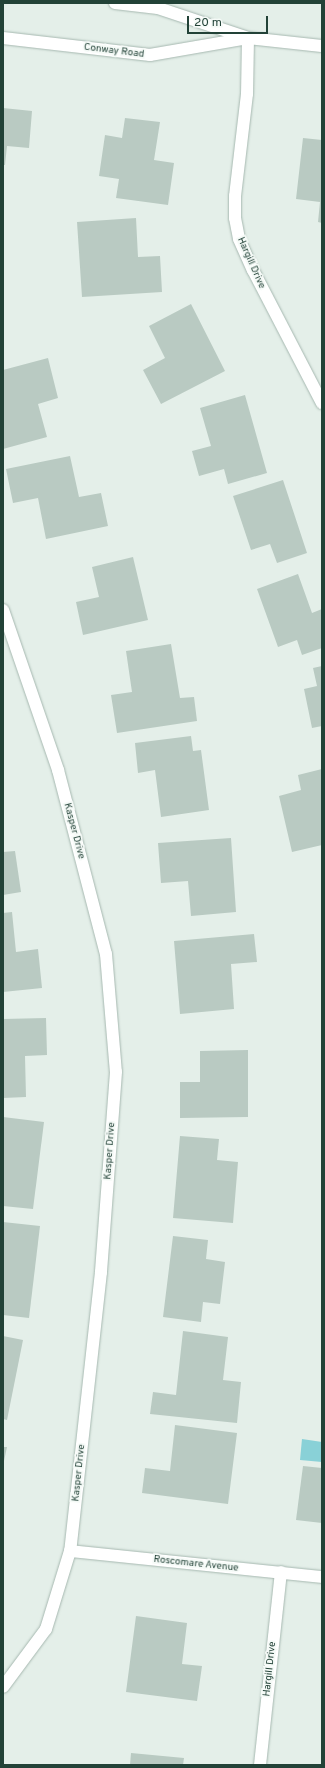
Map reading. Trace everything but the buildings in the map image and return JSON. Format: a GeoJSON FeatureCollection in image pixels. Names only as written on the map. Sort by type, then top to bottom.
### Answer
{"type":"FeatureCollection","features":[{"type":"Feature","properties":{"kind":"street","name":"Conway Road"},"geometry":{"type":"LineString","coordinates":[[115,3],[158,5],[248,38],[322,46]]}},
{"type":"Feature","properties":{"kind":"street","name":"Conway Road"},"geometry":{"type":"LineString","coordinates":[[3,38],[150,55],[248,38]]}},
{"type":"Feature","properties":{"kind":"street","name":"Hargill Drive"},"geometry":{"type":"LineString","coordinates":[[248,38],[247,94],[235,196],[235,218],[239,239],[252,270],[322,403]]}},
{"type":"Feature","properties":{"kind":"street","name":"Kasper Drive"},"geometry":{"type":"LineString","coordinates":[[3,610],[58,770],[106,954],[116,1072],[102,1272],[70,1550],[46,1629],[3,1687]]}},
{"type":"Feature","properties":{"kind":"street","name":"Roscomare Avenue"},"geometry":{"type":"LineString","coordinates":[[70,1550],[322,1577]]}},
{"type":"Feature","properties":{"kind":"street","name":"Hargill Drive"},"geometry":{"type":"LineString","coordinates":[[260,1765],[281,1572]]}},
{"type":"Feature","properties":{"kind":"water"},"geometry":{"type":"Polygon","coordinates":[[[302,1439],[322,1442],[322,1462],[300,1460],[302,1439]]]}}]}
